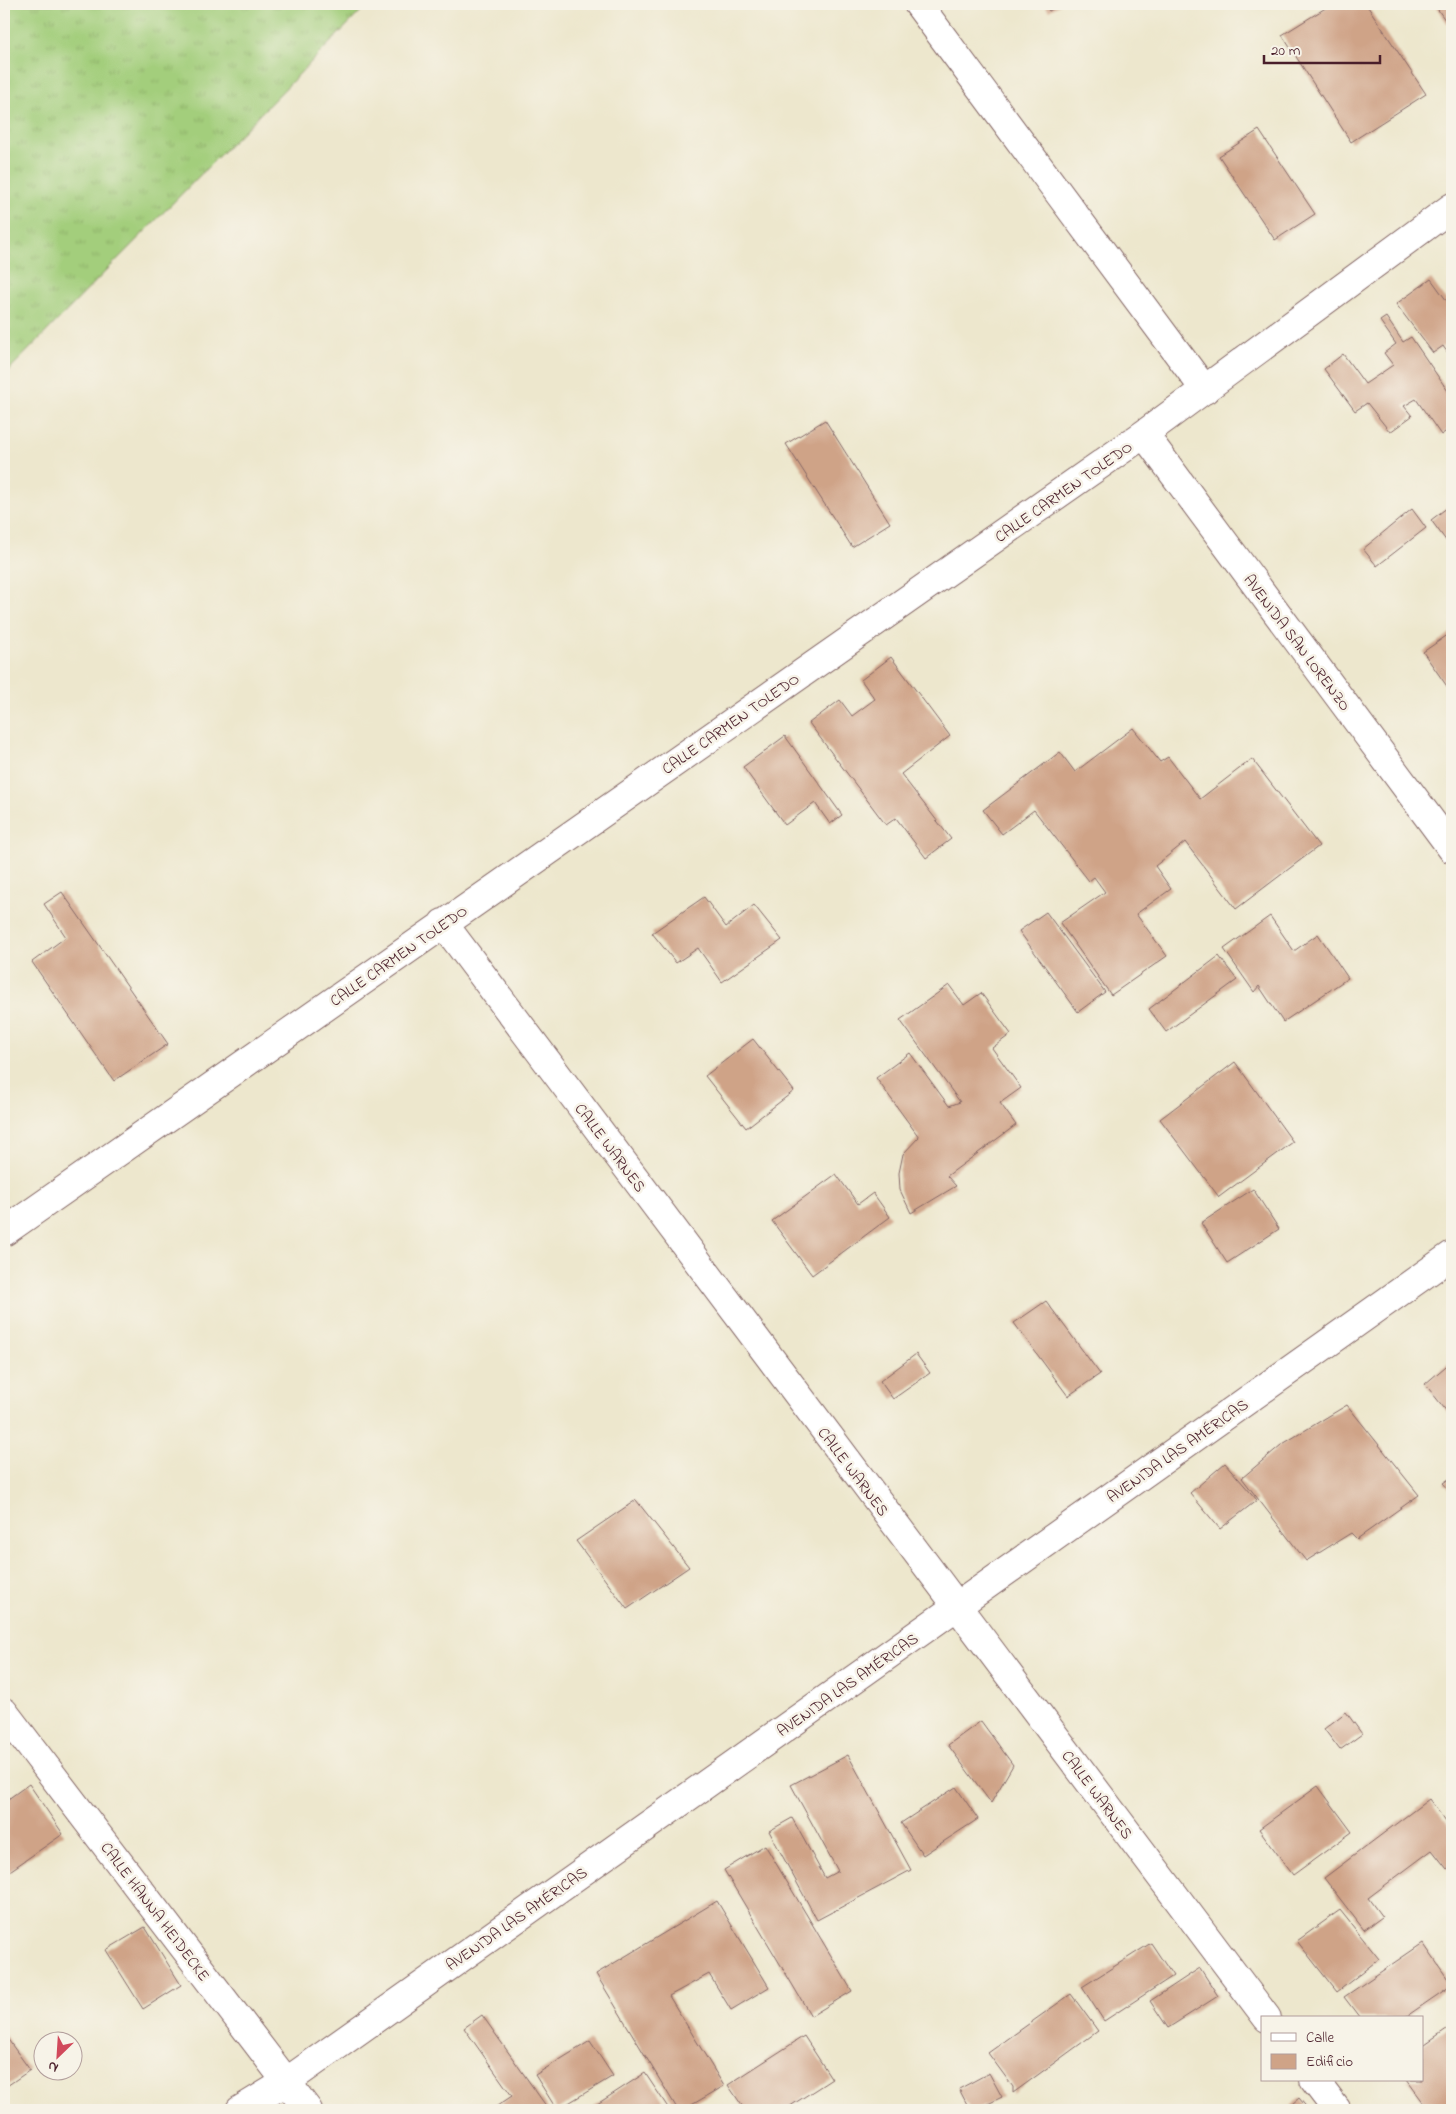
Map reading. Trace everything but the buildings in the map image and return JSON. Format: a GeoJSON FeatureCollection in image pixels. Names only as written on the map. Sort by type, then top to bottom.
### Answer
{"type":"FeatureCollection","features":[{"type":"Feature","properties":{"kind":"street"},"geometry":{"type":"LineString","coordinates":[[918,4],[1204,390]]}},
{"type":"Feature","properties":{"kind":"street","name":"CALLE CARMEN TOLEDO"},"geometry":{"type":"LineString","coordinates":[[4,1232],[1144,434],[1452,207]]}},
{"type":"Feature","properties":{"kind":"street","name":"AVENIDA SAN LORENZO"},"geometry":{"type":"LineString","coordinates":[[1144,434],[1452,849]]}},
{"type":"Feature","properties":{"kind":"street","name":"CALLE WARNES"},"geometry":{"type":"LineString","coordinates":[[443,923],[1265,2016]]}},
{"type":"Feature","properties":{"kind":"street","name":"AVENIDA LAS AMÉRICAS"},"geometry":{"type":"LineString","coordinates":[[240,2110],[286,2082],[1452,1255]]}},
{"type":"Feature","properties":{"kind":"street","name":"CALLE HANNA HEIDECKE"},"geometry":{"type":"LineString","coordinates":[[4,1712],[308,2110]]}},
{"type":"Feature","properties":{"kind":"street"},"geometry":{"type":"LineString","coordinates":[[1316,2082],[1337,2110]]}},
{"type":"Feature","properties":{"kind":"green space"},"geometry":{"type":"Polygon","coordinates":[[[4,4],[368,4],[4,375],[4,4]]]}}]}
